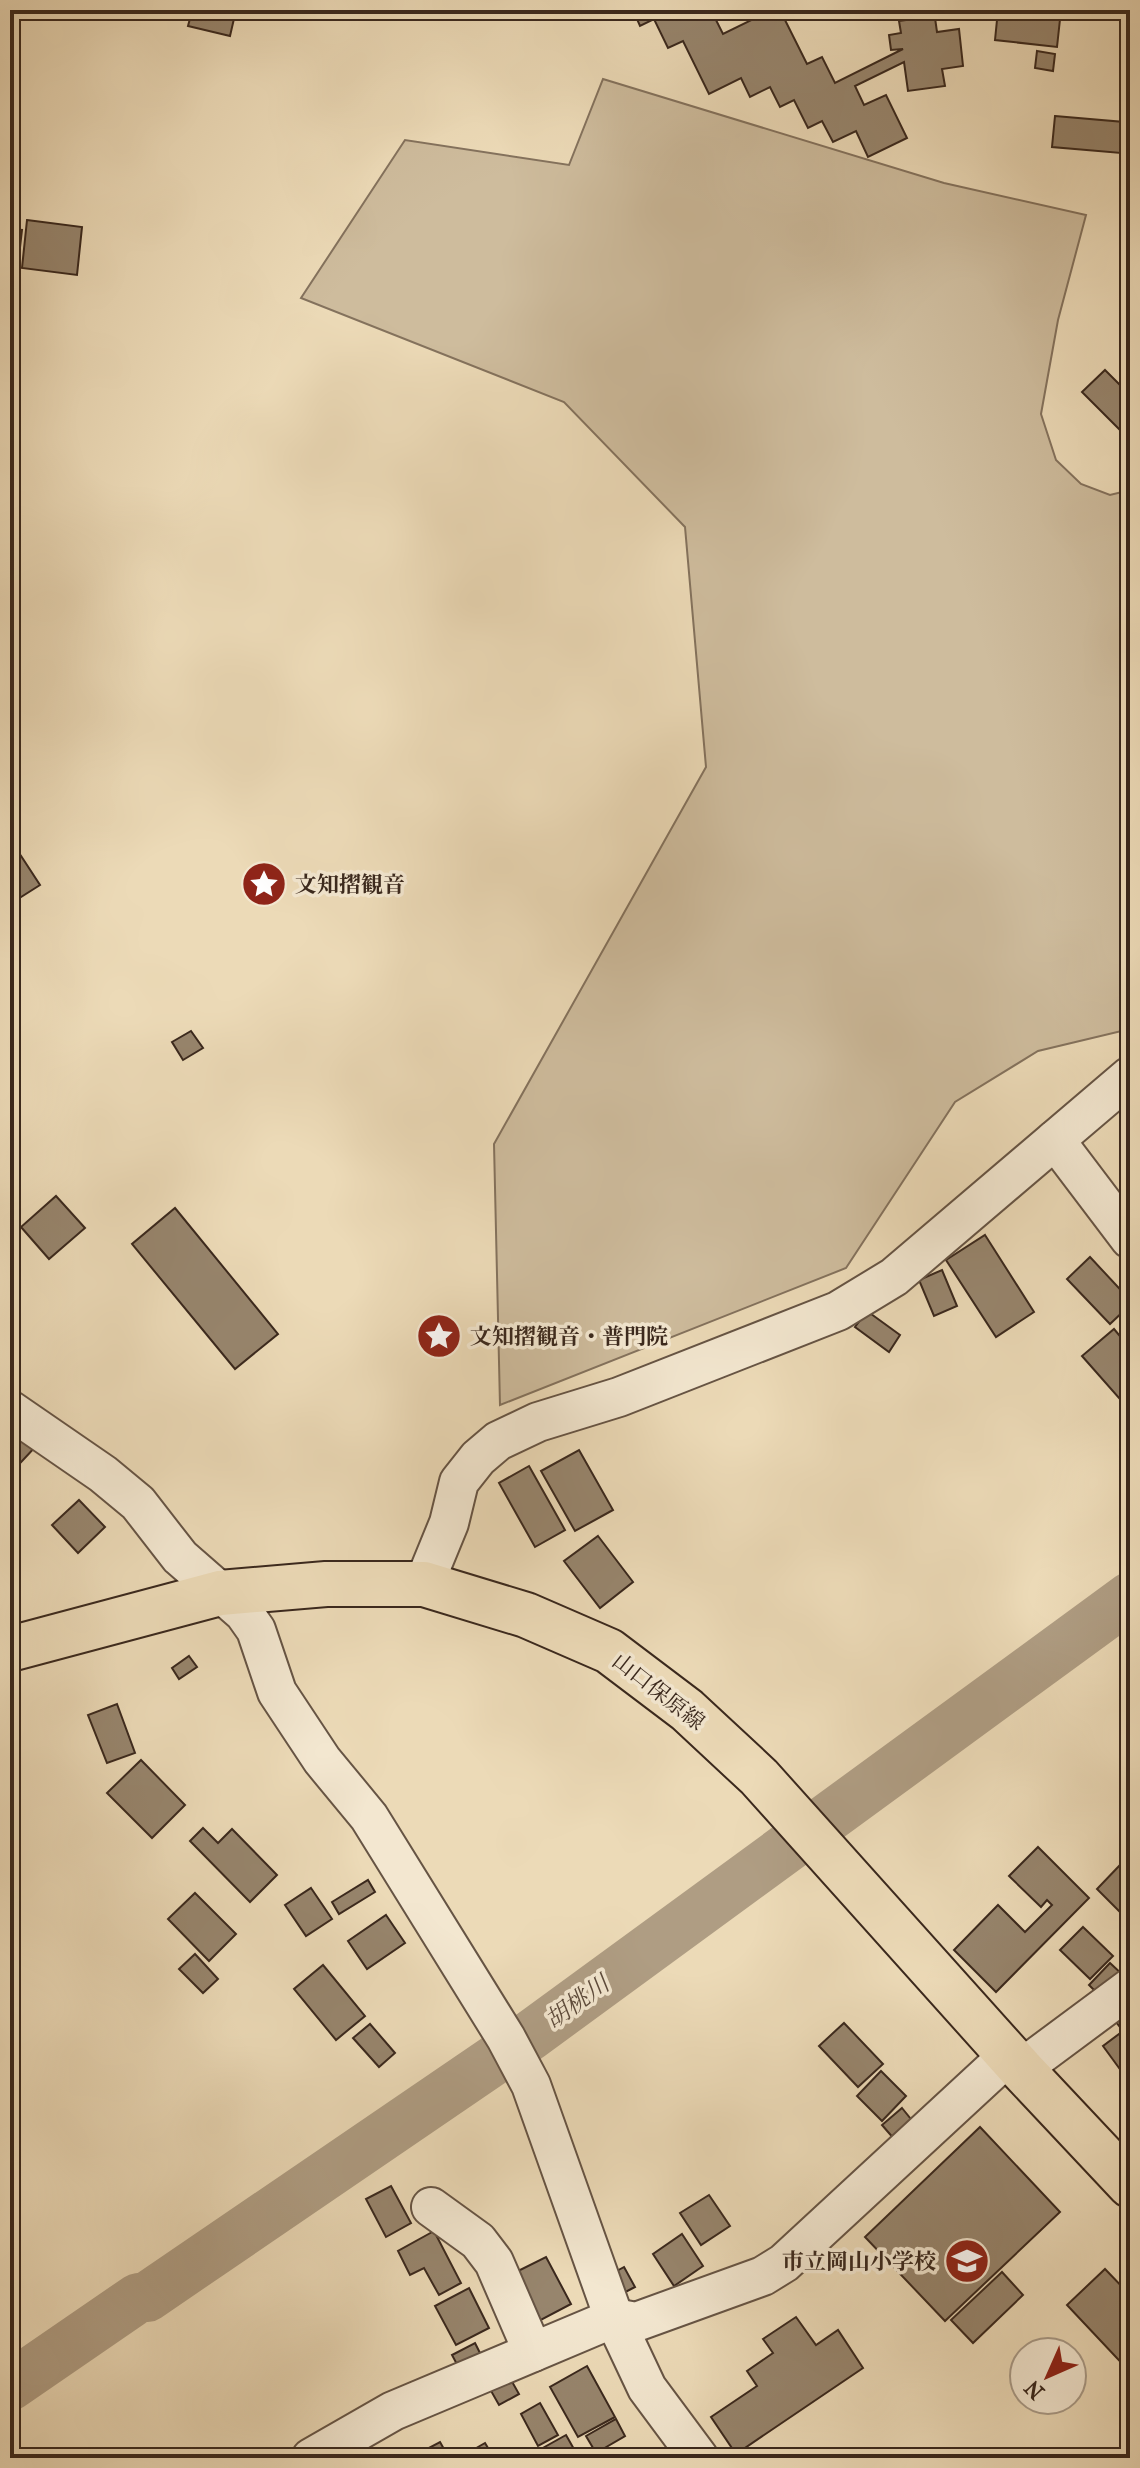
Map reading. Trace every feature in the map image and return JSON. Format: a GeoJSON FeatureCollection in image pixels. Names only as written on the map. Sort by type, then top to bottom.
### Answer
{"type":"FeatureCollection","features":[{"type":"Feature","properties":{"kind":"main road","name":"山口保原線"},"geometry":{"type":"LineString","coordinates":[[10,1649],[220,1593],[326,1584],[424,1584],[526,1615],[609,1651],[687,1710],[759,1777],[1130,2185]]}},
{"type":"Feature","properties":{"kind":"street"},"geometry":{"type":"LineString","coordinates":[[424,1584],[449,1523],[459,1482],[478,1458],[498,1441],[538,1422],[619,1397],[838,1311],[894,1277],[1130,1076]]}},
{"type":"Feature","properties":{"kind":"street"},"geometry":{"type":"LineString","coordinates":[[1055,1140],[1130,1239]]}},
{"type":"Feature","properties":{"kind":"street"},"geometry":{"type":"LineString","coordinates":[[10,1410],[103,1474],[138,1503],[180,1557],[244,1613],[256,1630],[277,1692],[322,1760],[369,1817],[506,2038],[531,2085],[614,2318],[647,2388],[699,2458]]}},
{"type":"Feature","properties":{"kind":"street"},"geometry":{"type":"LineString","coordinates":[[311,2458],[393,2411],[614,2318],[636,2322],[763,2276],[784,2263],[1015,2062],[1130,1988]]}},
{"type":"Feature","properties":{"kind":"street"},"geometry":{"type":"LineString","coordinates":[[431,2207],[478,2241],[494,2262],[533,2352]]}},
{"type":"Feature","properties":{"kind":"shaded area"},"geometry":{"type":"Polygon","coordinates":[[[603,79],[944,183],[1086,215],[1058,320],[1041,414],[1056,460],[1081,484],[1110,495],[1130,490],[1130,1029],[1038,1051],[955,1102],[846,1268],[500,1405],[494,1144],[706,767],[685,527],[564,402],[301,298],[405,140],[569,165],[603,79]]]}},
{"type":"Feature","properties":{"kind":"building"},"geometry":{"type":"Polygon","coordinates":[[[188,10],[236,10],[230,36],[188,26],[192,11],[188,10]]]}},
{"type":"Feature","properties":{"kind":"building"},"geometry":{"type":"Polygon","coordinates":[[[633,10],[711,10],[723,34],[772,10],[780,10],[807,64],[822,57],[835,83],[903,49],[891,50],[889,35],[901,33],[899,21],[914,19],[913,10],[946,10],[947,17],[935,18],[937,32],[959,29],[963,66],[942,69],[945,86],[908,91],[904,62],[855,86],[864,105],[886,95],[907,138],[868,157],[856,131],[833,142],[822,121],[808,128],[794,100],[780,107],[770,87],[750,97],[741,78],[709,94],[683,41],[668,48],[654,19],[640,26],[633,10]]]}},
{"type":"Feature","properties":{"kind":"building"},"geometry":{"type":"Polygon","coordinates":[[[998,10],[1061,10],[1057,47],[995,40],[998,10]]]}},
{"type":"Feature","properties":{"kind":"building"},"geometry":{"type":"Polygon","coordinates":[[[1037,51],[1055,54],[1053,71],[1035,68],[1037,51]]]}},
{"type":"Feature","properties":{"kind":"building"},"geometry":{"type":"Polygon","coordinates":[[[1055,116],[1124,122],[1121,153],[1052,147],[1055,116]]]}},
{"type":"Feature","properties":{"kind":"building"},"geometry":{"type":"Polygon","coordinates":[[[27,220],[82,227],[77,275],[22,268],[27,220]]]}},
{"type":"Feature","properties":{"kind":"building"},"geometry":{"type":"Polygon","coordinates":[[[10,229],[22,230],[19,256],[10,255],[10,229]]]}},
{"type":"Feature","properties":{"kind":"building"},"geometry":{"type":"Polygon","coordinates":[[[1105,370],[1130,395],[1130,440],[1082,392],[1105,370]]]}},
{"type":"Feature","properties":{"kind":"building"},"geometry":{"type":"Polygon","coordinates":[[[10,839],[40,885],[10,904],[10,839]]]}},
{"type":"Feature","properties":{"kind":"building"},"geometry":{"type":"Polygon","coordinates":[[[191,1031],[203,1048],[183,1060],[172,1042],[191,1031]]]}},
{"type":"Feature","properties":{"kind":"building"},"geometry":{"type":"Polygon","coordinates":[[[56,1196],[85,1228],[49,1259],[21,1227],[56,1196]]]}},
{"type":"Feature","properties":{"kind":"building"},"geometry":{"type":"Polygon","coordinates":[[[175,1208],[278,1334],[235,1369],[132,1244],[175,1208]]]}},
{"type":"Feature","properties":{"kind":"building"},"geometry":{"type":"Polygon","coordinates":[[[985,1235],[1034,1312],[996,1337],[946,1260],[985,1235]]]}},
{"type":"Feature","properties":{"kind":"building"},"geometry":{"type":"Polygon","coordinates":[[[1090,1257],[1130,1300],[1130,1305],[1110,1324],[1067,1279],[1090,1257]]]}},
{"type":"Feature","properties":{"kind":"building"},"geometry":{"type":"Polygon","coordinates":[[[942,1270],[957,1306],[934,1316],[919,1280],[942,1270]]]}},
{"type":"Feature","properties":{"kind":"building"},"geometry":{"type":"Polygon","coordinates":[[[867,1311],[900,1335],[889,1352],[855,1327],[867,1311]]]}},
{"type":"Feature","properties":{"kind":"building"},"geometry":{"type":"Polygon","coordinates":[[[1114,1329],[1130,1348],[1130,1403],[1126,1406],[1082,1356],[1114,1329]]]}},
{"type":"Feature","properties":{"kind":"building"},"geometry":{"type":"Polygon","coordinates":[[[20,1429],[37,1445],[10,1474],[10,1439],[20,1429]]]}},
{"type":"Feature","properties":{"kind":"building"},"geometry":{"type":"Polygon","coordinates":[[[579,1450],[613,1510],[575,1531],[541,1471],[579,1450]]]}},
{"type":"Feature","properties":{"kind":"building"},"geometry":{"type":"Polygon","coordinates":[[[529,1466],[565,1530],[535,1547],[499,1483],[529,1466]]]}},
{"type":"Feature","properties":{"kind":"building"},"geometry":{"type":"Polygon","coordinates":[[[79,1500],[105,1527],[78,1553],[52,1525],[79,1500]]]}},
{"type":"Feature","properties":{"kind":"building"},"geometry":{"type":"Polygon","coordinates":[[[598,1536],[633,1582],[600,1608],[564,1561],[598,1536]]]}},
{"type":"Feature","properties":{"kind":"building"},"geometry":{"type":"Polygon","coordinates":[[[189,1656],[197,1667],[179,1679],[172,1668],[189,1656]]]}},
{"type":"Feature","properties":{"kind":"building"},"geometry":{"type":"Polygon","coordinates":[[[117,1704],[135,1753],[107,1763],[88,1715],[117,1704]]]}},
{"type":"Feature","properties":{"kind":"building"},"geometry":{"type":"Polygon","coordinates":[[[141,1760],[185,1805],[152,1838],[107,1793],[141,1760]]]}},
{"type":"Feature","properties":{"kind":"building"},"geometry":{"type":"Polygon","coordinates":[[[203,1828],[218,1843],[232,1829],[277,1875],[250,1902],[190,1841],[203,1828]]]}},
{"type":"Feature","properties":{"kind":"building"},"geometry":{"type":"Polygon","coordinates":[[[1038,1847],[1089,1898],[996,1992],[954,1950],[998,1905],[1025,1932],[1052,1905],[1047,1900],[1041,1907],[1009,1876],[1038,1847]]]}},
{"type":"Feature","properties":{"kind":"building"},"geometry":{"type":"Polygon","coordinates":[[[1121,1864],[1130,1872],[1130,1922],[1097,1889],[1121,1864]]]}},
{"type":"Feature","properties":{"kind":"building"},"geometry":{"type":"Polygon","coordinates":[[[368,1880],[375,1892],[339,1914],[332,1902],[368,1880]]]}},
{"type":"Feature","properties":{"kind":"building"},"geometry":{"type":"Polygon","coordinates":[[[311,1888],[332,1919],[306,1936],[285,1905],[311,1888]]]}},
{"type":"Feature","properties":{"kind":"building"},"geometry":{"type":"Polygon","coordinates":[[[195,1893],[236,1934],[209,1961],[168,1919],[195,1893]]]}},
{"type":"Feature","properties":{"kind":"building"},"geometry":{"type":"Polygon","coordinates":[[[386,1915],[405,1943],[367,1969],[348,1941],[386,1915]]]}},
{"type":"Feature","properties":{"kind":"building"},"geometry":{"type":"Polygon","coordinates":[[[1083,1927],[1113,1956],[1090,1979],[1060,1950],[1083,1927]]]}},
{"type":"Feature","properties":{"kind":"building"},"geometry":{"type":"Polygon","coordinates":[[[195,1954],[218,1979],[203,1993],[179,1969],[195,1954]]]}},
{"type":"Feature","properties":{"kind":"building"},"geometry":{"type":"Polygon","coordinates":[[[1110,1963],[1124,1976],[1102,1998],[1089,1985],[1110,1963]]]}},
{"type":"Feature","properties":{"kind":"building"},"geometry":{"type":"Polygon","coordinates":[[[323,1965],[365,2016],[336,2040],[294,1989],[323,1965]]]}},
{"type":"Feature","properties":{"kind":"building"},"geometry":{"type":"Polygon","coordinates":[[[1130,2012],[1130,2083],[1103,2046],[1123,2031],[1116,2022],[1130,2012]]]}},
{"type":"Feature","properties":{"kind":"building"},"geometry":{"type":"Polygon","coordinates":[[[844,2023],[883,2064],[858,2087],[819,2046],[844,2023]]]}},
{"type":"Feature","properties":{"kind":"building"},"geometry":{"type":"Polygon","coordinates":[[[370,2024],[395,2053],[379,2067],[353,2038],[370,2024]]]}},
{"type":"Feature","properties":{"kind":"building"},"geometry":{"type":"Polygon","coordinates":[[[881,2071],[906,2096],[882,2121],[857,2096],[881,2071]]]}},
{"type":"Feature","properties":{"kind":"building"},"geometry":{"type":"Polygon","coordinates":[[[902,2108],[914,2123],[895,2140],[882,2125],[902,2108]]]}},
{"type":"Feature","properties":{"kind":"building"},"geometry":{"type":"Polygon","coordinates":[[[980,2127],[1060,2212],[945,2321],[865,2237],[980,2127]]]}},
{"type":"Feature","properties":{"kind":"building"},"geometry":{"type":"Polygon","coordinates":[[[391,2186],[411,2223],[386,2237],[366,2199],[391,2186]]]}},
{"type":"Feature","properties":{"kind":"building"},"geometry":{"type":"Polygon","coordinates":[[[709,2195],[730,2226],[701,2245],[680,2213],[709,2195]]]}},
{"type":"Feature","properties":{"kind":"building"},"geometry":{"type":"Polygon","coordinates":[[[434,2231],[461,2283],[439,2295],[424,2268],[410,2275],[398,2251],[434,2231]]]}},
{"type":"Feature","properties":{"kind":"building"},"geometry":{"type":"Polygon","coordinates":[[[682,2234],[703,2266],[674,2286],[653,2254],[682,2234]]]}},
{"type":"Feature","properties":{"kind":"building"},"geometry":{"type":"Polygon","coordinates":[[[546,2257],[571,2304],[537,2322],[512,2274],[546,2257]]]}},
{"type":"Feature","properties":{"kind":"building"},"geometry":{"type":"Polygon","coordinates":[[[624,2267],[635,2287],[616,2297],[606,2277],[624,2267]]]}},
{"type":"Feature","properties":{"kind":"building"},"geometry":{"type":"Polygon","coordinates":[[[1105,2269],[1130,2295],[1130,2372],[1067,2305],[1105,2269]]]}},
{"type":"Feature","properties":{"kind":"building"},"geometry":{"type":"Polygon","coordinates":[[[1002,2272],[1023,2295],[973,2343],[951,2320],[1002,2272]]]}},
{"type":"Feature","properties":{"kind":"building"},"geometry":{"type":"Polygon","coordinates":[[[469,2288],[489,2328],[456,2345],[435,2306],[469,2288]]]}},
{"type":"Feature","properties":{"kind":"building"},"geometry":{"type":"Polygon","coordinates":[[[796,2317],[816,2345],[838,2330],[863,2368],[736,2454],[711,2417],[757,2386],[747,2371],[773,2353],[763,2339],[796,2317]]]}},
{"type":"Feature","properties":{"kind":"building"},"geometry":{"type":"Polygon","coordinates":[[[475,2343],[483,2359],[460,2370],[452,2355],[475,2343]]]}},
{"type":"Feature","properties":{"kind":"building"},"geometry":{"type":"Polygon","coordinates":[[[587,2366],[615,2417],[578,2437],[550,2387],[587,2366]]]}},
{"type":"Feature","properties":{"kind":"building"},"geometry":{"type":"Polygon","coordinates":[[[506,2371],[519,2394],[499,2405],[486,2382],[506,2371]]]}},
{"type":"Feature","properties":{"kind":"building"},"geometry":{"type":"Polygon","coordinates":[[[540,2403],[558,2435],[538,2446],[521,2414],[540,2403]]]}},
{"type":"Feature","properties":{"kind":"building"},"geometry":{"type":"Polygon","coordinates":[[[616,2419],[625,2436],[596,2453],[586,2436],[616,2419]]]}},
{"type":"Feature","properties":{"kind":"building"},"geometry":{"type":"Polygon","coordinates":[[[566,2435],[579,2458],[525,2458],[566,2435]]]}},
{"type":"Feature","properties":{"kind":"building"},"geometry":{"type":"Polygon","coordinates":[[[440,2442],[449,2458],[410,2458],[440,2442]]]}},
{"type":"Feature","properties":{"kind":"building"},"geometry":{"type":"Polygon","coordinates":[[[485,2443],[494,2458],[475,2458],[471,2451],[485,2443]]]}},
{"type":"Feature","properties":{"kind":"waterway","name":"胡桃川"},"geometry":{"type":"LineString","coordinates":[[10,2386],[138,2298],[147,2297],[531,2035],[1130,1597]]}},
{"type":"Feature","properties":{"kind":"place","name":"文知摺観音"},"geometry":{"type":"Point","coordinates":[264,884]}},
{"type":"Feature","properties":{"kind":"place","name":"文知摺観音・普門院"},"geometry":{"type":"Point","coordinates":[439,1336]}},
{"type":"Feature","properties":{"kind":"place","name":"市立岡山小学校"},"geometry":{"type":"Point","coordinates":[967,2261]}}]}
